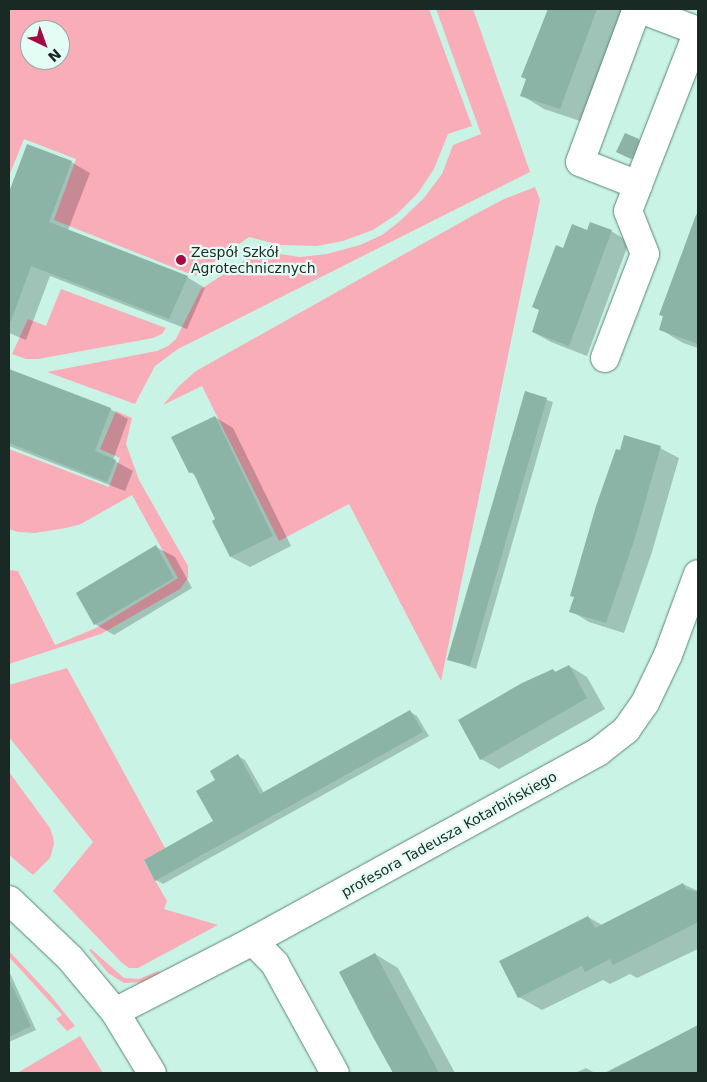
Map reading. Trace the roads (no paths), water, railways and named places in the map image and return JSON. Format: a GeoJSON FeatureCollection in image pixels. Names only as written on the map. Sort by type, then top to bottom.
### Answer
{"type":"FeatureCollection","features":[{"type":"Feature","properties":{"kind":"street"},"geometry":{"type":"LineString","coordinates":[[605,358],[645,254],[628,211],[698,31],[638,9],[580,162],[638,185]]}},
{"type":"Feature","properties":{"kind":"street","name":"profesora Tadeusza Kotarbińskiego"},"geometry":{"type":"LineString","coordinates":[[115,1012],[253,941],[598,752],[626,730],[645,703],[668,655],[698,574]]}},
{"type":"Feature","properties":{"kind":"street"},"geometry":{"type":"LineString","coordinates":[[9,900],[70,958],[115,1012],[152,1073]]}},
{"type":"Feature","properties":{"kind":"street"},"geometry":{"type":"LineString","coordinates":[[253,941],[276,964],[334,1073]]}},
{"type":"Feature","properties":{"kind":"place","name":"Zespół Szkół Agrotechnicznych"},"geometry":{"type":"Point","coordinates":[181,260]}}]}
